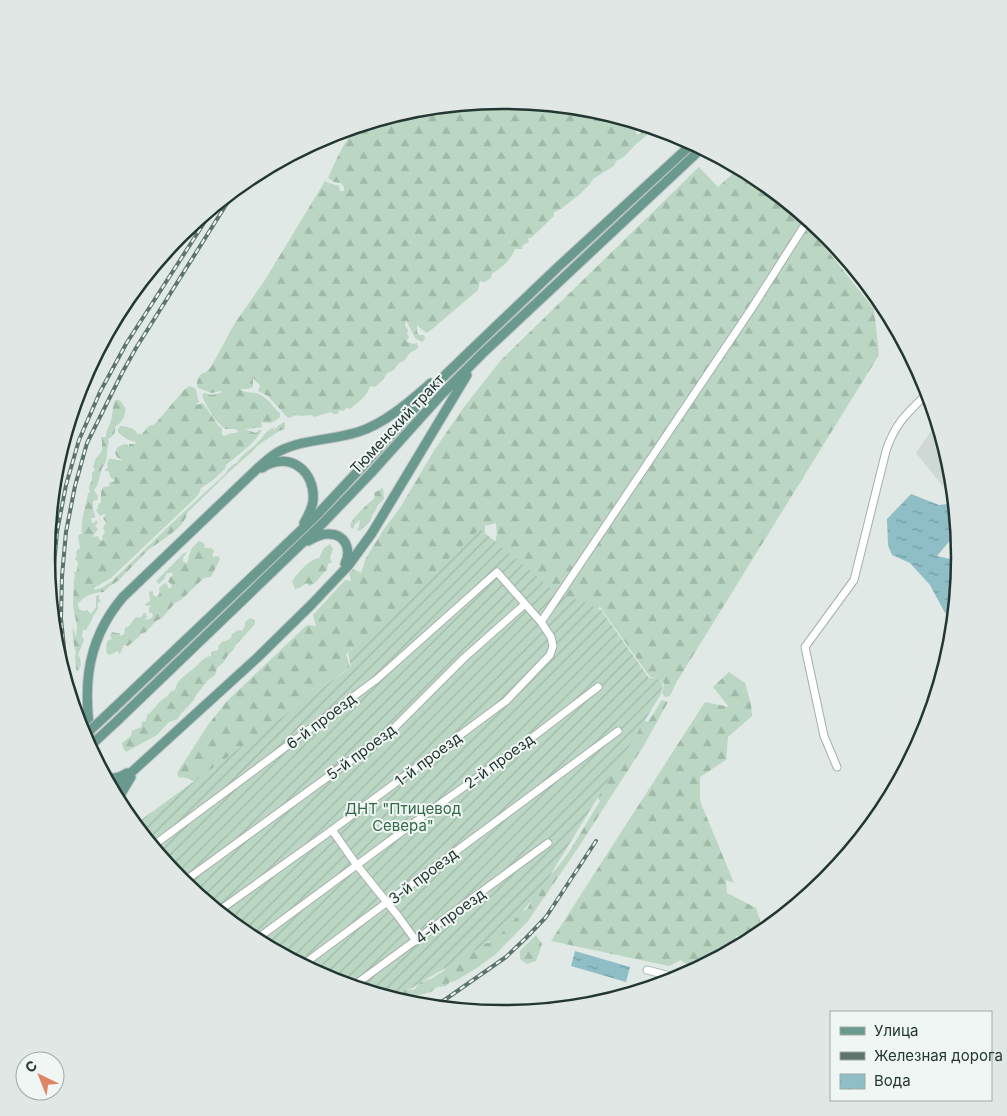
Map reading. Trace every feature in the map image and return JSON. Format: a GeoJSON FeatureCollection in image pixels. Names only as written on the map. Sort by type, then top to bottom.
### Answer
{"type":"FeatureCollection","features":[{"type":"Feature","properties":{"kind":"main road","name":"Тюменский тракт"},"geometry":{"type":"LineString","coordinates":[[89,731],[316,516],[438,382],[558,267],[686,149]]}},
{"type":"Feature","properties":{"kind":"main road","name":"Тюменский тракт"},"geometry":{"type":"LineString","coordinates":[[95,742],[340,506],[483,352],[696,153]]}},
{"type":"Feature","properties":{"kind":"main road"},"geometry":{"type":"LineString","coordinates":[[90,733],[87,706],[88,677],[92,652],[102,627],[116,606],[137,583],[275,454],[288,447],[346,435],[368,428],[415,397],[470,351]]}},
{"type":"Feature","properties":{"kind":"main road"},"geometry":{"type":"LineString","coordinates":[[117,785],[258,657],[348,566],[372,533],[460,386],[483,352]]}},
{"type":"Feature","properties":{"kind":"main road"},"geometry":{"type":"LineString","coordinates":[[246,480],[267,466],[283,461],[295,464],[304,471],[311,486],[312,507],[306,520],[291,539]]}},
{"type":"Feature","properties":{"kind":"main road"},"geometry":{"type":"LineString","coordinates":[[299,547],[321,535],[333,534],[342,538],[346,543],[349,554],[344,567],[336,579]]}},
{"type":"Feature","properties":{"kind":"main road"},"geometry":{"type":"LineString","coordinates":[[113,778],[126,774],[140,765]]}},
{"type":"Feature","properties":{"kind":"main road"},"geometry":{"type":"LineString","coordinates":[[122,793],[140,765]]}},
{"type":"Feature","properties":{"kind":"street"},"geometry":{"type":"LineString","coordinates":[[525,604],[541,622],[752,308],[804,226]]}},
{"type":"Feature","properties":{"kind":"street"},"geometry":{"type":"LineString","coordinates":[[837,767],[824,736],[805,648],[854,580],[890,437],[903,418],[922,399]]}},
{"type":"Feature","properties":{"kind":"street","name":"6-й проезд"},"geometry":{"type":"LineString","coordinates":[[157,842],[377,679],[497,572],[525,604]]}},
{"type":"Feature","properties":{"kind":"street","name":"5-й проезд"},"geometry":{"type":"LineString","coordinates":[[189,878],[391,731],[464,658],[525,604]]}},
{"type":"Feature","properties":{"kind":"street","name":"1-й проезд"},"geometry":{"type":"LineString","coordinates":[[223,908],[506,700],[550,655],[553,646],[552,637],[541,622]]}},
{"type":"Feature","properties":{"kind":"street","name":"2-й проезд"},"geometry":{"type":"LineString","coordinates":[[261,935],[356,864],[512,753],[598,687]]}},
{"type":"Feature","properties":{"kind":"street","name":"3-й проезд"},"geometry":{"type":"LineString","coordinates":[[308,961],[618,731]]}},
{"type":"Feature","properties":{"kind":"street"},"geometry":{"type":"LineString","coordinates":[[332,830],[416,941]]}},
{"type":"Feature","properties":{"kind":"street","name":"4-й проезд"},"geometry":{"type":"LineString","coordinates":[[359,983],[548,844]]}},
{"type":"Feature","properties":{"kind":"street"},"geometry":{"type":"LineString","coordinates":[[647,970],[667,975]]}},
{"type":"Feature","properties":{"kind":"shaded area"},"geometry":{"type":"Polygon","coordinates":[[[933,429],[946,491],[916,453],[933,429]]]}},
{"type":"Feature","properties":{"kind":"green space"},"geometry":{"type":"Polygon","coordinates":[[[504,109],[562,113],[591,118],[637,130],[636,134],[640,134],[642,131],[646,133],[647,135],[624,157],[616,161],[614,166],[593,179],[579,195],[554,212],[554,216],[531,238],[528,238],[529,242],[523,245],[522,249],[515,249],[505,263],[492,273],[491,278],[485,282],[480,281],[478,290],[430,331],[426,333],[417,325],[419,335],[424,335],[425,339],[422,342],[415,338],[406,320],[405,325],[409,337],[406,341],[413,344],[417,343],[418,348],[410,353],[404,361],[399,363],[394,370],[387,373],[383,380],[375,387],[370,386],[359,402],[350,409],[339,410],[338,414],[331,412],[314,417],[312,415],[295,415],[288,418],[268,396],[258,391],[260,386],[253,378],[253,387],[240,389],[245,392],[259,394],[265,398],[280,413],[280,417],[272,422],[261,422],[262,427],[245,429],[256,433],[262,430],[250,445],[226,465],[225,469],[201,488],[198,495],[190,503],[111,578],[94,588],[95,590],[112,581],[225,474],[230,467],[255,446],[267,432],[275,427],[274,430],[284,422],[285,429],[257,446],[187,513],[185,519],[176,530],[146,552],[120,579],[104,592],[90,595],[78,604],[79,609],[87,610],[91,614],[96,607],[96,596],[99,595],[101,601],[98,603],[98,609],[86,630],[83,630],[82,637],[84,640],[78,655],[81,665],[78,671],[76,669],[76,653],[73,640],[73,627],[76,637],[77,626],[73,606],[74,572],[77,571],[78,562],[75,559],[77,550],[80,548],[78,536],[82,534],[82,519],[88,493],[90,492],[89,486],[92,480],[92,473],[95,470],[93,467],[96,458],[102,450],[101,437],[106,437],[115,400],[120,400],[125,407],[125,413],[115,427],[114,434],[108,439],[106,461],[94,490],[98,496],[97,500],[93,501],[95,518],[91,518],[92,522],[94,523],[96,520],[98,523],[95,526],[98,529],[93,536],[98,536],[103,541],[102,536],[105,533],[103,528],[106,523],[103,518],[106,515],[100,516],[96,510],[101,502],[103,487],[110,486],[109,482],[115,480],[105,470],[108,467],[107,464],[109,459],[122,460],[115,453],[117,448],[126,444],[129,447],[129,444],[135,444],[136,442],[121,435],[118,430],[120,426],[133,429],[137,434],[142,434],[149,426],[155,424],[189,386],[195,388],[199,401],[196,405],[203,403],[222,429],[222,435],[225,436],[239,432],[235,429],[226,429],[215,419],[202,394],[213,395],[222,392],[212,393],[198,388],[197,381],[201,374],[211,367],[235,323],[265,280],[325,181],[339,186],[340,191],[344,191],[341,183],[334,182],[328,178],[349,138],[359,133],[416,118],[474,110],[504,109]]]}},
{"type":"Feature","properties":{"kind":"green space"},"geometry":{"type":"Polygon","coordinates":[[[699,167],[718,187],[733,173],[777,202],[817,238],[874,309],[879,355],[676,683],[670,696],[665,697],[662,693],[664,683],[657,678],[650,677],[600,607],[578,621],[495,543],[497,534],[496,523],[485,526],[485,535],[346,654],[350,667],[197,783],[187,778],[178,777],[177,773],[208,725],[227,701],[307,625],[316,626],[313,615],[345,580],[351,581],[349,573],[354,569],[361,573],[366,558],[400,508],[435,449],[464,407],[501,360],[699,167]]]}},
{"type":"Feature","properties":{"kind":"green space"},"geometry":{"type":"Polygon","coordinates":[[[383,488],[384,499],[378,505],[369,522],[360,531],[357,530],[360,520],[354,525],[354,529],[350,527],[357,515],[375,497],[374,493],[383,488]]]}},
{"type":"Feature","properties":{"kind":"green space","name":"ДНТ \"Птицевод Севера\""},"geometry":{"type":"Polygon","coordinates":[[[480,529],[553,590],[601,610],[649,678],[657,678],[663,683],[661,694],[540,892],[500,935],[412,988],[395,993],[359,983],[332,972],[305,960],[254,931],[230,914],[186,875],[166,854],[140,820],[351,667],[348,653],[480,529]]]}},
{"type":"Feature","properties":{"kind":"green space"},"geometry":{"type":"Polygon","coordinates":[[[199,541],[204,543],[205,548],[211,548],[214,551],[213,557],[218,556],[220,559],[211,577],[204,578],[146,632],[140,634],[128,646],[124,645],[120,654],[117,651],[109,655],[106,652],[107,641],[112,639],[110,635],[112,632],[119,633],[121,636],[124,634],[125,628],[136,617],[140,618],[144,613],[146,613],[147,617],[144,620],[150,619],[153,616],[152,613],[149,613],[151,606],[145,604],[150,601],[149,592],[153,591],[153,595],[156,597],[159,593],[159,588],[165,583],[168,588],[171,588],[172,586],[168,581],[173,576],[172,573],[167,573],[159,584],[156,581],[187,552],[183,562],[187,563],[191,550],[199,541]]]}},
{"type":"Feature","properties":{"kind":"green space"},"geometry":{"type":"Polygon","coordinates":[[[330,544],[333,549],[330,558],[332,562],[328,564],[327,570],[312,585],[309,586],[307,583],[295,589],[292,581],[294,578],[307,564],[319,558],[324,548],[330,544]]]}},
{"type":"Feature","properties":{"kind":"green space"},"geometry":{"type":"Polygon","coordinates":[[[250,618],[255,620],[255,624],[217,668],[215,675],[208,680],[178,719],[169,722],[157,735],[126,752],[122,743],[131,736],[132,731],[141,727],[142,722],[146,721],[147,715],[175,690],[183,677],[204,659],[211,656],[211,652],[218,650],[219,645],[223,641],[231,638],[232,634],[238,630],[242,631],[245,622],[250,618]]]}},
{"type":"Feature","properties":{"kind":"green space"},"geometry":{"type":"Polygon","coordinates":[[[729,672],[745,683],[751,704],[752,716],[728,737],[726,760],[700,777],[700,801],[734,883],[726,880],[727,893],[756,908],[761,925],[743,937],[736,936],[734,942],[689,966],[681,960],[669,966],[551,941],[705,702],[729,707],[713,687],[729,672]]]}},
{"type":"Feature","properties":{"kind":"green space"},"geometry":{"type":"Polygon","coordinates":[[[662,700],[668,702],[643,747],[528,921],[496,954],[477,968],[446,986],[437,987],[431,992],[413,997],[395,993],[399,988],[414,990],[420,982],[431,979],[445,970],[442,959],[473,943],[489,943],[497,930],[519,912],[527,909],[542,884],[569,852],[600,801],[592,792],[638,719],[648,722],[662,700]]]}},
{"type":"Feature","properties":{"kind":"green space"},"geometry":{"type":"Polygon","coordinates":[[[536,935],[542,944],[536,961],[527,964],[520,959],[520,951],[536,935]]]}},
{"type":"Feature","properties":{"kind":"water"},"geometry":{"type":"Polygon","coordinates":[[[911,494],[939,505],[949,505],[951,539],[937,556],[952,559],[949,611],[945,613],[930,585],[910,563],[892,555],[888,545],[887,519],[911,494]]]}},
{"type":"Feature","properties":{"kind":"water"},"geometry":{"type":"Polygon","coordinates":[[[575,951],[630,967],[626,982],[571,966],[575,951]]]}},
{"type":"Feature","properties":{"kind":"railway"},"geometry":{"type":"LineString","coordinates":[[63,642],[61,619],[62,576],[66,532],[75,486],[87,443],[136,348],[225,206]]}},
{"type":"Feature","properties":{"kind":"railway"},"geometry":{"type":"LineString","coordinates":[[55,552],[66,485],[79,440],[100,392],[126,344],[202,227]]}},
{"type":"Feature","properties":{"kind":"railway"},"geometry":{"type":"LineString","coordinates":[[441,1002],[506,957],[526,938],[546,917],[596,841]]}}]}
